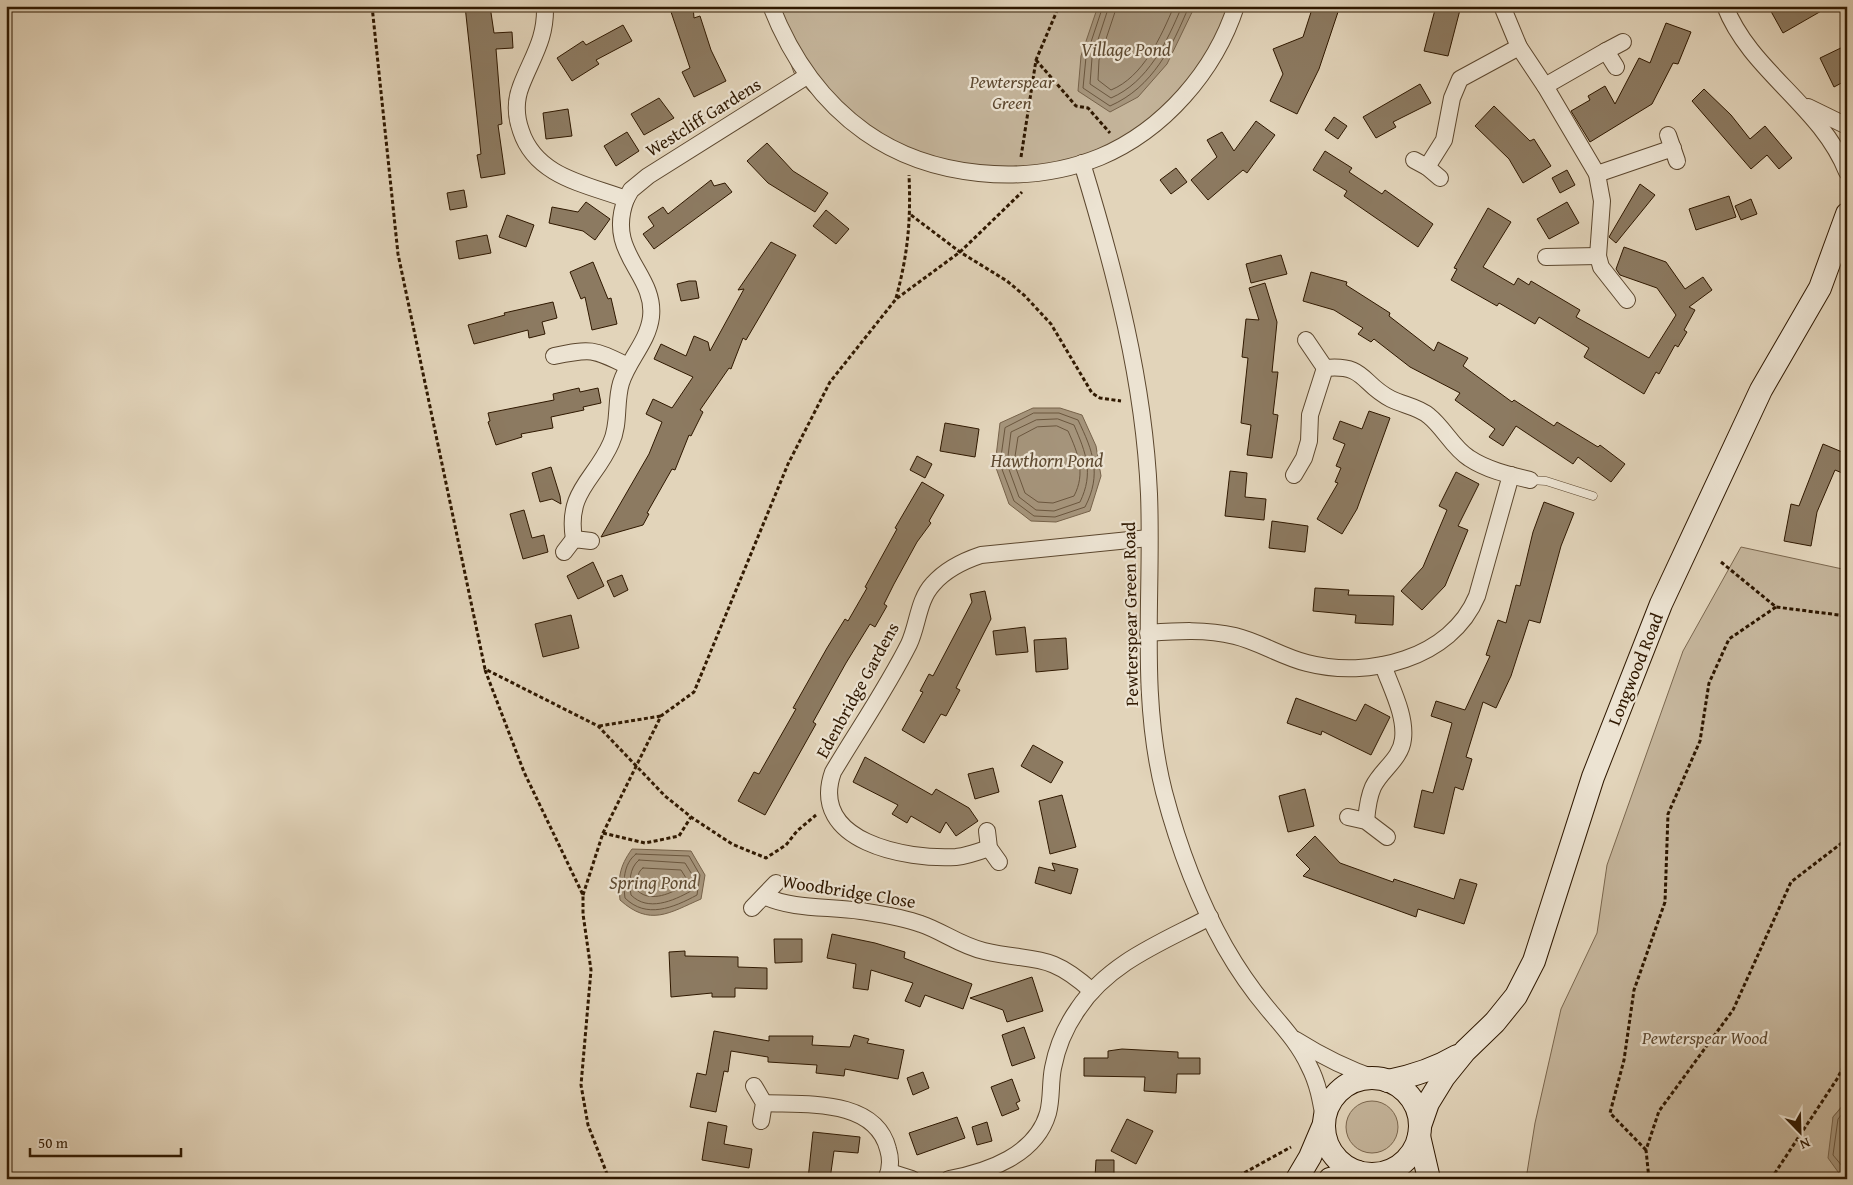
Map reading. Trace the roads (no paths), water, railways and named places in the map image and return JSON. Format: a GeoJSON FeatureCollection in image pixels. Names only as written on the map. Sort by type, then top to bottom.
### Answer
{"type":"FeatureCollection","features":[{"type":"Feature","properties":{"kind":"street"},"geometry":{"type":"LineString","coordinates":[[545,6],[540,47],[518,97],[517,116],[522,136],[537,160],[554,173],[626,199]]}},
{"type":"Feature","properties":{"kind":"street"},"geometry":{"type":"LineString","coordinates":[[771,6],[787,42],[807,76],[832,104],[865,132],[884,144],[922,161],[962,171],[1001,174],[1051,170],[1082,163],[1119,147],[1154,124],[1171,109],[1206,69],[1236,6]]}},
{"type":"Feature","properties":{"kind":"street"},"geometry":{"type":"LineString","coordinates":[[1502,6],[1519,46],[1546,86],[1597,174],[1602,201],[1598,256],[1601,267],[1627,300]]}},
{"type":"Feature","properties":{"kind":"street"},"geometry":{"type":"LineString","coordinates":[[1725,6],[1744,40],[1762,62],[1802,103],[1832,146],[1847,172]]}},
{"type":"Feature","properties":{"kind":"street"},"geometry":{"type":"LineString","coordinates":[[1546,86],[1623,42]]}},
{"type":"Feature","properties":{"kind":"street"},"geometry":{"type":"LineString","coordinates":[[1440,178],[1420,164],[1444,140],[1452,98],[1460,79],[1519,46]]}},
{"type":"Feature","properties":{"kind":"street"},"geometry":{"type":"LineString","coordinates":[[1606,51],[1616,67]]}},
{"type":"Feature","properties":{"kind":"street","name":"Westcliff Gardens"},"geometry":{"type":"LineString","coordinates":[[590,541],[569,545],[576,502],[584,483],[604,455],[615,434],[618,398],[628,366],[645,337],[651,317],[651,305],[645,286],[623,244],[621,220],[626,199],[639,182],[807,76]]}},
{"type":"Feature","properties":{"kind":"street"},"geometry":{"type":"LineString","coordinates":[[1802,103],[1818,114],[1847,126]]}},
{"type":"Feature","properties":{"kind":"street"},"geometry":{"type":"LineString","coordinates":[[1597,174],[1673,148]]}},
{"type":"Feature","properties":{"kind":"street","name":"Pewterspear Green Road"},"geometry":{"type":"LineString","coordinates":[[1082,163],[1111,261],[1126,324],[1140,404],[1149,494],[1148,632],[1150,698],[1155,749],[1164,791],[1178,838],[1210,917],[1246,981],[1292,1037],[1314,1079],[1324,1121]]}},
{"type":"Feature","properties":{"kind":"street","name":"Longwood Road"},"geometry":{"type":"LineString","coordinates":[[1419,1131],[1428,1103],[1436,1090],[1465,1052],[1495,1022],[1516,996],[1534,960],[1593,777],[1661,604],[1762,390],[1820,288],[1847,214]]}},
{"type":"Feature","properties":{"kind":"street"},"geometry":{"type":"LineString","coordinates":[[1546,257],[1598,256]]}},
{"type":"Feature","properties":{"kind":"street","name":"Longwood Road"},"geometry":{"type":"LineString","coordinates":[[1820,288],[1847,261]]}},
{"type":"Feature","properties":{"kind":"street"},"geometry":{"type":"LineString","coordinates":[[1306,340],[1325,368]]}},
{"type":"Feature","properties":{"kind":"street"},"geometry":{"type":"LineString","coordinates":[[554,356],[590,350],[599,352],[628,366]]}},
{"type":"Feature","properties":{"kind":"street"},"geometry":{"type":"LineString","coordinates":[[1325,368],[1341,366],[1352,369],[1390,398],[1427,414],[1466,457],[1478,464],[1530,480]]}},
{"type":"Feature","properties":{"kind":"street"},"geometry":{"type":"LineString","coordinates":[[1292,476],[1304,458],[1309,441],[1310,415],[1325,368]]}},
{"type":"Feature","properties":{"kind":"street"},"geometry":{"type":"LineString","coordinates":[[1148,632],[1198,631],[1236,636],[1282,655],[1325,667],[1363,668],[1383,665],[1437,644],[1450,635],[1470,612],[1477,596],[1510,475]]}},
{"type":"Feature","properties":{"kind":"street","name":"Edenbridge Gardens"},"geometry":{"type":"LineString","coordinates":[[989,848],[958,857],[939,857],[915,855],[885,848],[856,837],[837,818],[831,805],[829,782],[833,772],[908,644],[924,598],[931,585],[941,574],[968,559],[981,555],[1149,538]]}},
{"type":"Feature","properties":{"kind":"street"},"geometry":{"type":"LineString","coordinates":[[1366,821],[1373,787],[1399,751],[1403,740],[1400,714],[1383,665]]}},
{"type":"Feature","properties":{"kind":"street"},"geometry":{"type":"LineString","coordinates":[[1348,817],[1366,821],[1387,837]]}},
{"type":"Feature","properties":{"kind":"street"},"geometry":{"type":"LineString","coordinates":[[987,831],[989,848],[999,862]]}},
{"type":"Feature","properties":{"kind":"street","name":"Woodbridge Close"},"geometry":{"type":"LineString","coordinates":[[752,908],[776,883]]}},
{"type":"Feature","properties":{"kind":"street","name":"Woodbridge Close"},"geometry":{"type":"LineString","coordinates":[[764,896],[778,903],[795,906],[861,911],[920,923],[959,942],[984,951],[1050,962],[1074,975],[1092,991]]}},
{"type":"Feature","properties":{"kind":"street"},"geometry":{"type":"LineString","coordinates":[[949,1179],[982,1171],[1002,1163],[1028,1146],[1036,1136],[1048,1113],[1053,1068],[1059,1046],[1078,1008],[1112,971],[1134,957],[1210,917]]}},
{"type":"Feature","properties":{"kind":"street","name":"Pewterspear Green Road"},"geometry":{"type":"LineString","coordinates":[[1292,1037],[1324,1058],[1347,1069],[1382,1080]]}},
{"type":"Feature","properties":{"kind":"street","name":"Longwood Road"},"geometry":{"type":"LineString","coordinates":[[1382,1080],[1411,1077],[1437,1067],[1465,1052]]}},
{"type":"Feature","properties":{"kind":"street"},"geometry":{"type":"LineString","coordinates":[[1297,1179],[1310,1157],[1328,1107],[1337,1093],[1351,1083],[1367,1078],[1382,1080],[1400,1088],[1411,1098],[1417,1112],[1419,1131],[1430,1179]]}},
{"type":"Feature","properties":{"kind":"street"},"geometry":{"type":"LineString","coordinates":[[754,1086],[764,1104],[761,1121]]}},
{"type":"Feature","properties":{"kind":"street"},"geometry":{"type":"LineString","coordinates":[[764,1104],[822,1106],[856,1113],[868,1118],[878,1127],[886,1139],[890,1157],[888,1175],[912,1179]]}},
{"type":"Feature","properties":{"kind":"street"},"geometry":{"type":"LineString","coordinates":[[1324,1121],[1324,1133],[1333,1153],[1348,1168],[1369,1175]]}},
{"type":"Feature","properties":{"kind":"street"},"geometry":{"type":"LineString","coordinates":[[1330,1179],[1383,1173],[1396,1167],[1407,1158],[1419,1131]]}},
{"type":"Feature","properties":{"kind":"lane"},"geometry":{"type":"LineString","coordinates":[[1530,480],[1546,481],[1593,496]]}},
{"type":"Feature","properties":{"kind":"water","name":"Village Pond"},"geometry":{"type":"Polygon","coordinates":[[[1098,6],[1195,6],[1167,64],[1138,97],[1110,112],[1078,91],[1081,56],[1098,6]]]}},
{"type":"Feature","properties":{"kind":"water","name":"Hawthorn Pond"},"geometry":{"type":"Polygon","coordinates":[[[1033,408],[1060,408],[1082,415],[1096,446],[1101,476],[1090,511],[1056,522],[1031,521],[1009,504],[995,465],[1000,423],[1033,408]]]}},
{"type":"Feature","properties":{"kind":"water","name":"Spring Pond"},"geometry":{"type":"Polygon","coordinates":[[[632,849],[691,851],[705,875],[701,899],[660,915],[641,913],[631,908],[620,900],[619,885],[624,861],[632,849]]]}},
{"type":"Feature","properties":{"kind":"water"},"geometry":{"type":"Polygon","coordinates":[[[1847,1101],[1847,1177],[1841,1176],[1828,1158],[1833,1117],[1847,1101]]]}},
{"type":"Feature","properties":{"kind":"park label","name":"Pewterspear Green"},"geometry":{"type":"Point","coordinates":[1012,91]}},
{"type":"Feature","properties":{"kind":"park label","name":"Pewterspear Wood"},"geometry":{"type":"Point","coordinates":[1705,1037]}}]}
